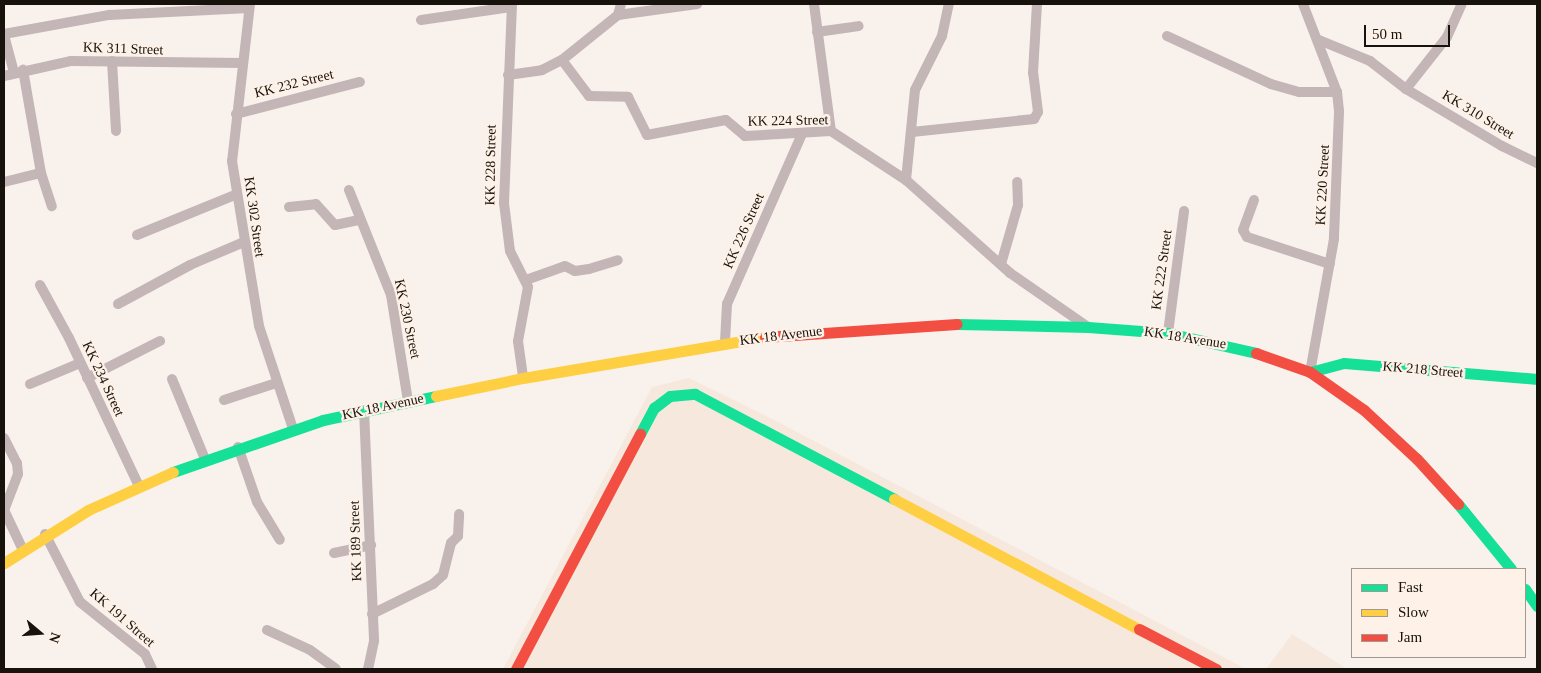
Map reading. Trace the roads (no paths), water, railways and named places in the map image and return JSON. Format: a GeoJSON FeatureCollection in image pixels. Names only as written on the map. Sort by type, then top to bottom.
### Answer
{"type":"FeatureCollection","features":[{"type":"Feature","properties":{"kind":"main road","name":"KK 18 Avenue"},"geometry":{"type":"LineString","coordinates":[[4,563],[45,534],[139,486],[238,447],[293,429],[364,410],[523,378],[725,342],[809,332],[929,324],[1088,327],[1168,334],[1237,347],[1310,372],[1364,410],[1417,459],[1487,536],[1509,568]]}},
{"type":"Feature","properties":{"kind":"main road","name":"KK 218 Street"},"geometry":{"type":"LineString","coordinates":[[1310,372],[1344,362],[1537,379]]}},
{"type":"Feature","properties":{"kind":"main road"},"geometry":{"type":"LineString","coordinates":[[516,669],[654,408],[670,396],[695,394],[1216,669]]}},
{"type":"Feature","properties":{"kind":"main road"},"geometry":{"type":"LineString","coordinates":[[1526,590],[1537,606]]}},
{"type":"Feature","properties":{"kind":"street"},"geometry":{"type":"LineString","coordinates":[[618,15],[621,4]]}},
{"type":"Feature","properties":{"kind":"street"},"geometry":{"type":"LineString","coordinates":[[508,75],[542,70],[562,60],[618,15],[697,4]]}},
{"type":"Feature","properties":{"kind":"street"},"geometry":{"type":"LineString","coordinates":[[814,4],[831,131]]}},
{"type":"Feature","properties":{"kind":"street"},"geometry":{"type":"LineString","coordinates":[[906,180],[915,90],[942,36],[949,4]]}},
{"type":"Feature","properties":{"kind":"street"},"geometry":{"type":"LineString","coordinates":[[912,132],[1034,119],[1038,112],[1033,73],[1037,4]]}},
{"type":"Feature","properties":{"kind":"street","name":"KK 220 Street"},"geometry":{"type":"LineString","coordinates":[[1303,4],[1337,92],[1339,155],[1330,264],[1310,372]]}},
{"type":"Feature","properties":{"kind":"street"},"geometry":{"type":"LineString","coordinates":[[1406,89],[1447,37],[1462,4]]}},
{"type":"Feature","properties":{"kind":"street"},"geometry":{"type":"LineString","coordinates":[[421,20],[512,5]]}},
{"type":"Feature","properties":{"kind":"street","name":"KK 228 Street"},"geometry":{"type":"LineString","coordinates":[[512,5],[508,75],[505,225],[513,260],[526,280]]}},
{"type":"Feature","properties":{"kind":"street"},"geometry":{"type":"LineString","coordinates":[[52,206],[41,173],[19,71],[4,34],[109,16],[249,6]]}},
{"type":"Feature","properties":{"kind":"street","name":"KK 302 Street"},"geometry":{"type":"LineString","coordinates":[[249,6],[232,161],[258,326],[293,429]]}},
{"type":"Feature","properties":{"kind":"street"},"geometry":{"type":"LineString","coordinates":[[817,32],[859,26]]}},
{"type":"Feature","properties":{"kind":"street"},"geometry":{"type":"LineString","coordinates":[[1167,36],[1271,84],[1299,92],[1337,92]]}},
{"type":"Feature","properties":{"kind":"street","name":"KK 310 Street"},"geometry":{"type":"LineString","coordinates":[[1318,40],[1370,61],[1406,89],[1502,146],[1537,164]]}},
{"type":"Feature","properties":{"kind":"street","name":"KK 224 Street"},"geometry":{"type":"LineString","coordinates":[[562,60],[590,96],[628,97],[648,135],[726,120],[745,136],[831,131],[906,180],[1001,264],[1088,327]]}},
{"type":"Feature","properties":{"kind":"street","name":"KK 311 Street"},"geometry":{"type":"LineString","coordinates":[[4,76],[19,71],[71,61],[185,65],[243,63]]}},
{"type":"Feature","properties":{"kind":"street"},"geometry":{"type":"LineString","coordinates":[[112,61],[116,131]]}},
{"type":"Feature","properties":{"kind":"street","name":"KK 232 Street"},"geometry":{"type":"LineString","coordinates":[[236,114],[360,82]]}},
{"type":"Feature","properties":{"kind":"street","name":"KK 226 Street"},"geometry":{"type":"LineString","coordinates":[[725,342],[727,304],[802,134]]}},
{"type":"Feature","properties":{"kind":"street"},"geometry":{"type":"LineString","coordinates":[[4,182],[41,173]]}},
{"type":"Feature","properties":{"kind":"street"},"geometry":{"type":"LineString","coordinates":[[1001,264],[1018,204],[1017,182]]}},
{"type":"Feature","properties":{"kind":"street","name":"KK 230 Street"},"geometry":{"type":"LineString","coordinates":[[349,190],[359,220],[391,295],[408,401]]}},
{"type":"Feature","properties":{"kind":"street"},"geometry":{"type":"LineString","coordinates":[[137,235],[237,194]]}},
{"type":"Feature","properties":{"kind":"street"},"geometry":{"type":"LineString","coordinates":[[1254,200],[1243,230],[1247,237],[1330,264]]}},
{"type":"Feature","properties":{"kind":"street"},"geometry":{"type":"LineString","coordinates":[[289,207],[316,204],[335,225],[359,220]]}},
{"type":"Feature","properties":{"kind":"street","name":"KK 222 Street"},"geometry":{"type":"LineString","coordinates":[[1168,334],[1184,211]]}},
{"type":"Feature","properties":{"kind":"street"},"geometry":{"type":"LineString","coordinates":[[118,304],[190,266],[244,242]]}},
{"type":"Feature","properties":{"kind":"street"},"geometry":{"type":"LineString","coordinates":[[523,378],[518,341],[528,296],[526,280],[565,266],[576,270],[588,270],[618,260]]}},
{"type":"Feature","properties":{"kind":"street","name":"KK 234 Street"},"geometry":{"type":"LineString","coordinates":[[40,285],[139,486]]}},
{"type":"Feature","properties":{"kind":"street"},"geometry":{"type":"LineString","coordinates":[[87,378],[160,341]]}},
{"type":"Feature","properties":{"kind":"street"},"geometry":{"type":"LineString","coordinates":[[30,384],[80,363]]}},
{"type":"Feature","properties":{"kind":"street"},"geometry":{"type":"LineString","coordinates":[[172,379],[205,459]]}},
{"type":"Feature","properties":{"kind":"street"},"geometry":{"type":"LineString","coordinates":[[224,400],[276,383]]}},
{"type":"Feature","properties":{"kind":"street","name":"KK 189 Street"},"geometry":{"type":"LineString","coordinates":[[364,410],[372,545],[374,653],[368,669]]}},
{"type":"Feature","properties":{"kind":"street"},"geometry":{"type":"LineString","coordinates":[[4,438],[17,463],[18,474],[4,510],[23,550]]}},
{"type":"Feature","properties":{"kind":"street"},"geometry":{"type":"LineString","coordinates":[[238,447],[257,502],[280,540]]}},
{"type":"Feature","properties":{"kind":"street"},"geometry":{"type":"LineString","coordinates":[[372,614],[433,584],[443,575],[451,543],[458,536],[459,514]]}},
{"type":"Feature","properties":{"kind":"street","name":"KK 191 Street"},"geometry":{"type":"LineString","coordinates":[[45,534],[80,602],[145,654],[148,667]]}},
{"type":"Feature","properties":{"kind":"street"},"geometry":{"type":"LineString","coordinates":[[334,553],[372,545]]}},
{"type":"Feature","properties":{"kind":"street"},"geometry":{"type":"LineString","coordinates":[[267,630],[310,650],[336,669]]}}]}
